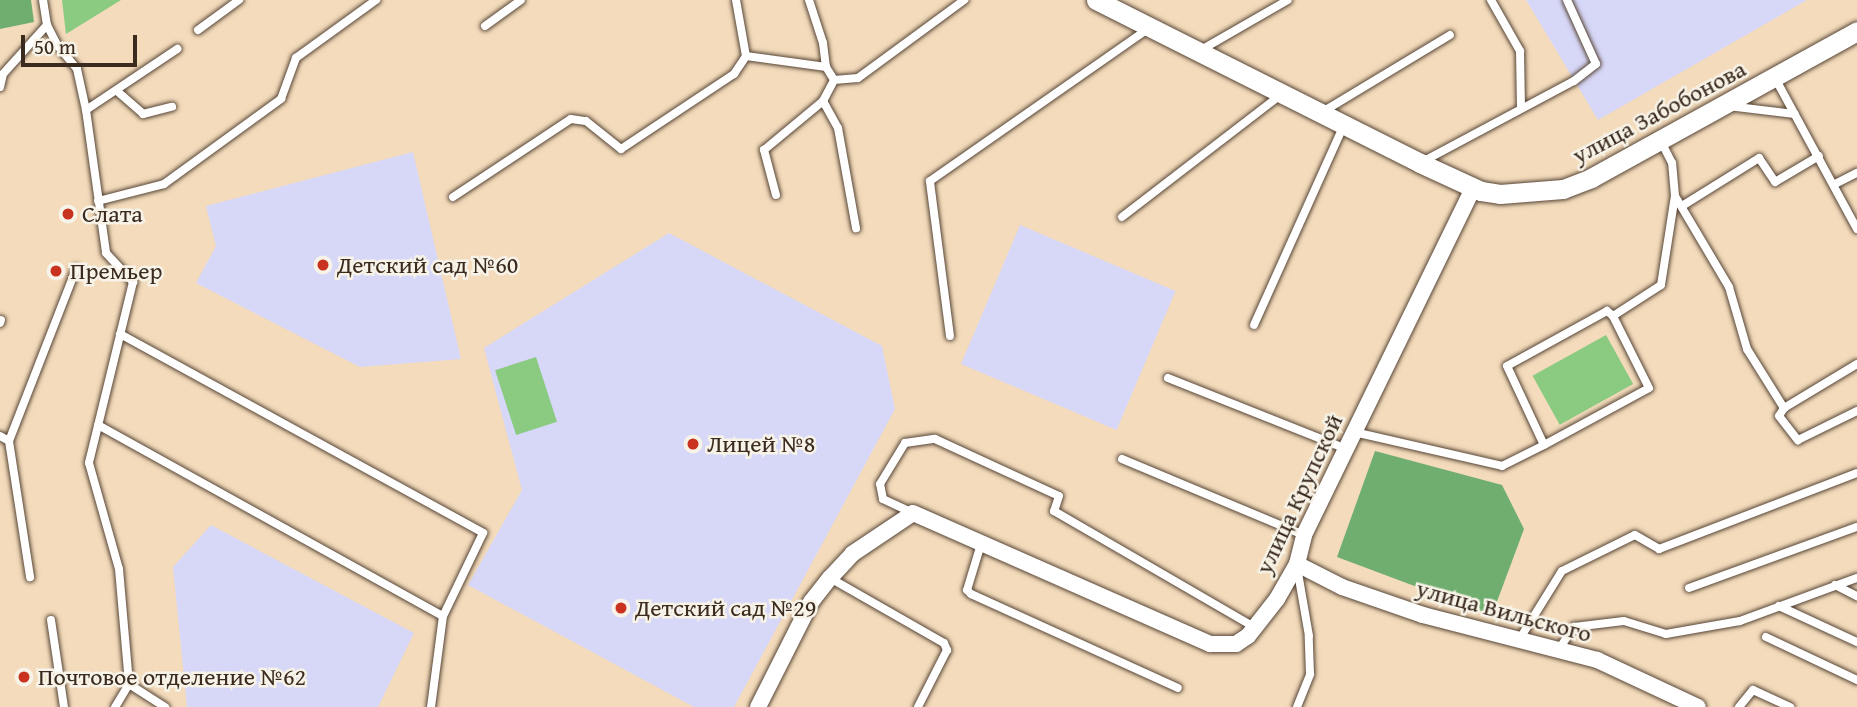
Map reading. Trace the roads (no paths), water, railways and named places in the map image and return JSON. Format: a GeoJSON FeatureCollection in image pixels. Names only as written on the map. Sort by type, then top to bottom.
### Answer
{"type":"FeatureCollection","features":[{"type":"Feature","properties":{"kind":"street"},"geometry":{"type":"LineString","coordinates":[[1096,0],[1473,188]]}},
{"type":"Feature","properties":{"kind":"street","name":"улица Забобонова"},"geometry":{"type":"LineString","coordinates":[[1473,188],[1500,194],[1563,189],[1661,141],[1857,31]]}},
{"type":"Feature","properties":{"kind":"street","name":"улица Крупской"},"geometry":{"type":"LineString","coordinates":[[913,513],[1210,644],[1236,644],[1256,628],[1297,564],[1304,535],[1473,188]]}},
{"type":"Feature","properties":{"kind":"street"},"geometry":{"type":"LineString","coordinates":[[758,707],[811,602],[852,554],[913,513]]}},
{"type":"Feature","properties":{"kind":"street","name":"улица Вильского"},"geometry":{"type":"LineString","coordinates":[[1297,564],[1342,587],[1423,615],[1559,649],[1643,679],[1698,707]]}},
{"type":"Feature","properties":{"kind":"lane"},"geometry":{"type":"LineString","coordinates":[[43,0],[47,25],[57,45],[77,69],[86,110],[106,253],[134,282],[89,463],[118,569],[129,684],[115,707]]}},
{"type":"Feature","properties":{"kind":"lane"},"geometry":{"type":"LineString","coordinates":[[198,30],[239,0]]}},
{"type":"Feature","properties":{"kind":"lane"},"geometry":{"type":"LineString","coordinates":[[99,201],[163,184],[281,99],[296,58],[376,0]]}},
{"type":"Feature","properties":{"kind":"lane"},"geometry":{"type":"LineString","coordinates":[[485,26],[521,0]]}},
{"type":"Feature","properties":{"kind":"lane"},"geometry":{"type":"LineString","coordinates":[[453,197],[570,119],[586,121],[621,149],[734,74],[746,56],[736,0]]}},
{"type":"Feature","properties":{"kind":"lane"},"geometry":{"type":"LineString","coordinates":[[810,0],[823,43],[826,67],[834,80]]}},
{"type":"Feature","properties":{"kind":"lane"},"geometry":{"type":"LineString","coordinates":[[834,80],[858,78],[964,0]]}},
{"type":"Feature","properties":{"kind":"lane"},"geometry":{"type":"LineString","coordinates":[[1198,51],[1287,0]]}},
{"type":"Feature","properties":{"kind":"lane"},"geometry":{"type":"LineString","coordinates":[[1491,0],[1520,51],[1521,108]]}},
{"type":"Feature","properties":{"kind":"lane"},"geometry":{"type":"LineString","coordinates":[[1420,163],[1574,81],[1596,65],[1567,0]]}},
{"type":"Feature","properties":{"kind":"lane"},"geometry":{"type":"LineString","coordinates":[[0,87],[3,74],[47,25]]}},
{"type":"Feature","properties":{"kind":"lane"},"geometry":{"type":"LineString","coordinates":[[950,335],[930,181],[1151,27]]}},
{"type":"Feature","properties":{"kind":"lane"},"geometry":{"type":"LineString","coordinates":[[1320,114],[1450,35]]}},
{"type":"Feature","properties":{"kind":"lane"},"geometry":{"type":"LineString","coordinates":[[86,110],[177,49]]}},
{"type":"Feature","properties":{"kind":"lane"},"geometry":{"type":"LineString","coordinates":[[746,56],[826,67]]}},
{"type":"Feature","properties":{"kind":"lane"},"geometry":{"type":"LineString","coordinates":[[1775,78],[1835,184],[1857,229]]}},
{"type":"Feature","properties":{"kind":"lane"},"geometry":{"type":"LineString","coordinates":[[776,195],[764,150],[823,101],[834,80]]}},
{"type":"Feature","properties":{"kind":"lane"},"geometry":{"type":"LineString","coordinates":[[117,91],[143,114],[172,107]]}},
{"type":"Feature","properties":{"kind":"lane"},"geometry":{"type":"LineString","coordinates":[[1122,217],[1282,94]]}},
{"type":"Feature","properties":{"kind":"lane"},"geometry":{"type":"LineString","coordinates":[[823,101],[838,128],[856,228]]}},
{"type":"Feature","properties":{"kind":"lane"},"geometry":{"type":"LineString","coordinates":[[1725,106],[1795,114]]}},
{"type":"Feature","properties":{"kind":"lane"},"geometry":{"type":"LineString","coordinates":[[1254,325],[1344,125]]}},
{"type":"Feature","properties":{"kind":"lane"},"geometry":{"type":"LineString","coordinates":[[1613,316],[1661,285],[1675,196],[1672,163],[1661,141]]}},
{"type":"Feature","properties":{"kind":"lane"},"geometry":{"type":"LineString","coordinates":[[1682,206],[1759,158],[1775,182],[1819,156]]}},
{"type":"Feature","properties":{"kind":"lane"},"geometry":{"type":"LineString","coordinates":[[1835,184],[1857,173]]}},
{"type":"Feature","properties":{"kind":"lane"},"geometry":{"type":"LineString","coordinates":[[1675,196],[1729,287],[1746,349],[1784,408]]}},
{"type":"Feature","properties":{"kind":"lane"},"geometry":{"type":"LineString","coordinates":[[30,577],[9,441],[76,269]]}},
{"type":"Feature","properties":{"kind":"lane"},"geometry":{"type":"LineString","coordinates":[[1354,432],[1503,466],[1544,445],[1648,388],[1613,316],[1607,311],[1507,366],[1544,445]]}},
{"type":"Feature","properties":{"kind":"lane"},"geometry":{"type":"LineString","coordinates":[[120,334],[484,533],[443,616],[431,707]]}},
{"type":"Feature","properties":{"kind":"lane"},"geometry":{"type":"LineString","coordinates":[[1857,364],[1784,408],[1779,416],[1798,440],[1857,411]]}},
{"type":"Feature","properties":{"kind":"lane"},"geometry":{"type":"LineString","coordinates":[[1168,378],[1346,449]]}},
{"type":"Feature","properties":{"kind":"lane"},"geometry":{"type":"LineString","coordinates":[[99,425],[443,616]]}},
{"type":"Feature","properties":{"kind":"lane"},"geometry":{"type":"LineString","coordinates":[[0,436],[9,441]]}},
{"type":"Feature","properties":{"kind":"lane"},"geometry":{"type":"LineString","coordinates":[[913,513],[883,499],[880,484],[905,443],[934,439],[1059,496],[1054,512],[1256,628]]}},
{"type":"Feature","properties":{"kind":"lane"},"geometry":{"type":"LineString","coordinates":[[1122,459],[1304,535]]}},
{"type":"Feature","properties":{"kind":"lane"},"geometry":{"type":"LineString","coordinates":[[1519,640],[1562,572],[1574,565],[1635,536],[1659,548],[1857,473]]}},
{"type":"Feature","properties":{"kind":"lane"},"geometry":{"type":"LineString","coordinates":[[1689,587],[1857,527]]}},
{"type":"Feature","properties":{"kind":"lane"},"geometry":{"type":"LineString","coordinates":[[981,544],[967,590],[971,594],[1178,688]]}},
{"type":"Feature","properties":{"kind":"lane"},"geometry":{"type":"LineString","coordinates":[[1297,564],[1309,636],[1310,674],[1297,707]]}},
{"type":"Feature","properties":{"kind":"lane"},"geometry":{"type":"LineString","coordinates":[[1559,649],[1574,627],[1624,621],[1666,634],[1740,621],[1857,578]]}},
{"type":"Feature","properties":{"kind":"lane"},"geometry":{"type":"LineString","coordinates":[[830,579],[944,643],[947,649],[918,707]]}},
{"type":"Feature","properties":{"kind":"lane"},"geometry":{"type":"LineString","coordinates":[[1835,585],[1857,596]]}},
{"type":"Feature","properties":{"kind":"lane"},"geometry":{"type":"LineString","coordinates":[[1779,606],[1857,642]]}},
{"type":"Feature","properties":{"kind":"lane"},"geometry":{"type":"LineString","coordinates":[[51,620],[64,707]]}},
{"type":"Feature","properties":{"kind":"lane"},"geometry":{"type":"LineString","coordinates":[[1766,637],[1857,680]]}},
{"type":"Feature","properties":{"kind":"lane"},"geometry":{"type":"LineString","coordinates":[[129,684],[165,707]]}},
{"type":"Feature","properties":{"kind":"lane"},"geometry":{"type":"LineString","coordinates":[[1739,707],[1753,690],[1790,707]]}},
{"type":"Feature","properties":{"kind":"place","name":"Слата"},"geometry":{"type":"Point","coordinates":[68,214]}},
{"type":"Feature","properties":{"kind":"place","name":"Детский сад №60"},"geometry":{"type":"Point","coordinates":[323,265]}},
{"type":"Feature","properties":{"kind":"place","name":"Премьер"},"geometry":{"type":"Point","coordinates":[56,271]}},
{"type":"Feature","properties":{"kind":"place","name":"Лицей №8"},"geometry":{"type":"Point","coordinates":[693,444]}},
{"type":"Feature","properties":{"kind":"place","name":"Детский сад №29"},"geometry":{"type":"Point","coordinates":[621,608]}},
{"type":"Feature","properties":{"kind":"place","name":"Почтовое отделение №62"},"geometry":{"type":"Point","coordinates":[24,677]}}]}
